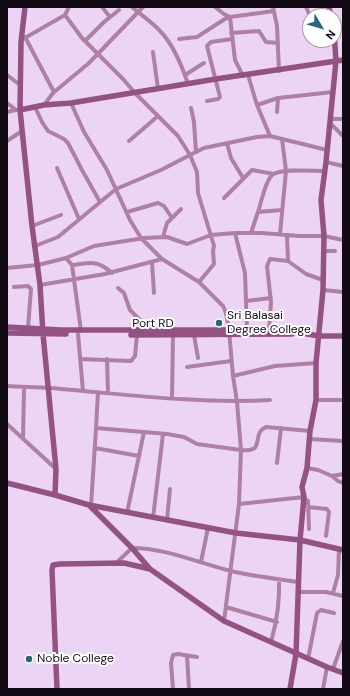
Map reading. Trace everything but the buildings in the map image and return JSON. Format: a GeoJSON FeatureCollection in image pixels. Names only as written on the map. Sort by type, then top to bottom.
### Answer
{"type":"FeatureCollection","features":[{"type":"Feature","properties":{"kind":"street"},"geometry":{"type":"LineString","coordinates":[[25,7],[18,110],[22,131],[32,226],[38,264],[56,468],[55,494]]}},
{"type":"Feature","properties":{"kind":"street"},"geometry":{"type":"LineString","coordinates":[[23,40],[65,15],[69,7]]}},
{"type":"Feature","properties":{"kind":"street"},"geometry":{"type":"LineString","coordinates":[[102,7],[110,17]]}},
{"type":"Feature","properties":{"kind":"street"},"geometry":{"type":"LineString","coordinates":[[132,7],[162,33],[175,53],[188,84]]}},
{"type":"Feature","properties":{"kind":"street"},"geometry":{"type":"LineString","coordinates":[[44,105],[54,92],[97,54],[143,7]]}},
{"type":"Feature","properties":{"kind":"street"},"geometry":{"type":"LineString","coordinates":[[215,7],[229,17],[235,60],[246,76],[270,136]]}},
{"type":"Feature","properties":{"kind":"street"},"geometry":{"type":"LineString","coordinates":[[179,39],[197,37],[229,17],[274,9],[277,26],[279,71]]}},
{"type":"Feature","properties":{"kind":"street"},"geometry":{"type":"LineString","coordinates":[[85,41],[119,10]]}},
{"type":"Feature","properties":{"kind":"street"},"geometry":{"type":"LineString","coordinates":[[65,15],[97,54],[178,136],[190,155],[196,172],[198,193],[214,246],[214,262],[199,282]]}},
{"type":"Feature","properties":{"kind":"street"},"geometry":{"type":"LineString","coordinates":[[231,33],[259,31],[266,42],[278,43]]}},
{"type":"Feature","properties":{"kind":"street"},"geometry":{"type":"LineString","coordinates":[[207,101],[218,100],[219,98],[216,79],[207,46],[211,42],[232,39]]}},
{"type":"Feature","properties":{"kind":"street"},"geometry":{"type":"LineString","coordinates":[[23,40],[54,92]]}},
{"type":"Feature","properties":{"kind":"street"},"geometry":{"type":"LineString","coordinates":[[290,689],[296,654],[298,582],[303,498],[302,487],[307,468],[310,430],[316,400],[316,363],[323,290],[324,251],[321,200],[336,61],[335,48]]}},
{"type":"Feature","properties":{"kind":"street"},"geometry":{"type":"LineString","coordinates":[[153,52],[158,89]]}},
{"type":"Feature","properties":{"kind":"street"},"geometry":{"type":"LineString","coordinates":[[7,112],[44,105],[72,103],[343,60]]}},
{"type":"Feature","properties":{"kind":"street"},"geometry":{"type":"LineString","coordinates":[[185,76],[204,63]]}},
{"type":"Feature","properties":{"kind":"street"},"geometry":{"type":"LineString","coordinates":[[7,75],[20,85]]}},
{"type":"Feature","properties":{"kind":"street"},"geometry":{"type":"LineString","coordinates":[[257,105],[278,98],[333,92]]}},
{"type":"Feature","properties":{"kind":"street"},"geometry":{"type":"LineString","coordinates":[[277,112],[278,98]]}},
{"type":"Feature","properties":{"kind":"street"},"geometry":{"type":"LineString","coordinates":[[7,103],[18,110]]}},
{"type":"Feature","properties":{"kind":"street"},"geometry":{"type":"LineString","coordinates":[[72,103],[84,132],[107,170],[141,238],[162,259],[199,282],[223,306],[226,313],[237,402],[241,450],[239,504],[232,571],[224,622]]}},
{"type":"Feature","properties":{"kind":"street"},"geometry":{"type":"LineString","coordinates":[[36,107],[42,122],[48,131],[66,140],[100,202]]}},
{"type":"Feature","properties":{"kind":"street"},"geometry":{"type":"LineString","coordinates":[[191,108],[194,122],[196,152]]}},
{"type":"Feature","properties":{"kind":"street"},"geometry":{"type":"LineString","coordinates":[[129,140],[158,116]]}},
{"type":"Feature","properties":{"kind":"street"},"geometry":{"type":"LineString","coordinates":[[330,121],[343,119]]}},
{"type":"Feature","properties":{"kind":"street"},"geometry":{"type":"LineString","coordinates":[[330,121],[343,136]]}},
{"type":"Feature","properties":{"kind":"street"},"geometry":{"type":"LineString","coordinates":[[7,141],[22,131]]}},
{"type":"Feature","properties":{"kind":"street"},"geometry":{"type":"LineString","coordinates":[[35,246],[58,237],[116,189],[161,170],[204,148],[270,136],[327,150]]}},
{"type":"Feature","properties":{"kind":"street"},"geometry":{"type":"LineString","coordinates":[[280,234],[286,171],[282,139]]}},
{"type":"Feature","properties":{"kind":"street"},"geometry":{"type":"LineString","coordinates":[[227,143],[231,158],[243,178]]}},
{"type":"Feature","properties":{"kind":"street"},"geometry":{"type":"LineString","coordinates":[[326,162],[343,166]]}},
{"type":"Feature","properties":{"kind":"street"},"geometry":{"type":"LineString","coordinates":[[57,168],[79,220]]}},
{"type":"Feature","properties":{"kind":"street"},"geometry":{"type":"LineString","coordinates":[[224,198],[252,170],[274,174],[286,171],[324,171]]}},
{"type":"Feature","properties":{"kind":"street"},"geometry":{"type":"LineString","coordinates":[[251,233],[268,182],[274,174]]}},
{"type":"Feature","properties":{"kind":"street"},"geometry":{"type":"LineString","coordinates":[[127,212],[158,203],[164,206],[172,218]]}},
{"type":"Feature","properties":{"kind":"street"},"geometry":{"type":"LineString","coordinates":[[163,237],[167,223],[181,209]]}},
{"type":"Feature","properties":{"kind":"street"},"geometry":{"type":"LineString","coordinates":[[258,212],[282,210]]}},
{"type":"Feature","properties":{"kind":"street"},"geometry":{"type":"LineString","coordinates":[[32,226],[60,215]]}},
{"type":"Feature","properties":{"kind":"street"},"geometry":{"type":"LineString","coordinates":[[235,233],[245,273],[247,330]]}},
{"type":"Feature","properties":{"kind":"street"},"geometry":{"type":"LineString","coordinates":[[7,268],[38,264],[66,258],[94,246],[141,238],[167,237],[187,244],[211,235],[251,233],[324,236],[343,240]]}},
{"type":"Feature","properties":{"kind":"street"},"geometry":{"type":"LineString","coordinates":[[287,235],[288,261]]}},
{"type":"Feature","properties":{"kind":"street"},"geometry":{"type":"LineString","coordinates":[[324,251],[335,251]]}},
{"type":"Feature","properties":{"kind":"street"},"geometry":{"type":"LineString","coordinates":[[66,258],[72,265],[75,279],[80,332],[80,359],[83,391]]}},
{"type":"Feature","properties":{"kind":"street"},"geometry":{"type":"LineString","coordinates":[[269,330],[271,298],[267,266],[269,261],[273,258],[288,261],[306,274],[323,280]]}},
{"type":"Feature","properties":{"kind":"street"},"geometry":{"type":"LineString","coordinates":[[40,285],[112,272],[162,259]]}},
{"type":"Feature","properties":{"kind":"street"},"geometry":{"type":"LineString","coordinates":[[72,265],[95,262],[112,272]]}},
{"type":"Feature","properties":{"kind":"street"},"geometry":{"type":"LineString","coordinates":[[152,262],[154,292]]}},
{"type":"Feature","properties":{"kind":"street"},"geometry":{"type":"LineString","coordinates":[[14,287],[28,286],[31,289],[28,328]]}},
{"type":"Feature","properties":{"kind":"street"},"geometry":{"type":"LineString","coordinates":[[80,359],[131,360],[135,356],[140,320],[130,310],[124,293],[118,288]]}},
{"type":"Feature","properties":{"kind":"street"},"geometry":{"type":"LineString","coordinates":[[323,290],[343,292]]}},
{"type":"Feature","properties":{"kind":"street"},"geometry":{"type":"LineString","coordinates":[[246,301],[271,298]]}},
{"type":"Feature","properties":{"kind":"street"},"geometry":{"type":"LineString","coordinates":[[7,327],[28,328],[43,332]]}},
{"type":"Feature","properties":{"kind":"street"},"geometry":{"type":"LineString","coordinates":[[139,333],[269,330],[289,331],[298,334],[319,336],[343,336]]}},
{"type":"Feature","properties":{"kind":"street"},"geometry":{"type":"LineString","coordinates":[[7,333],[43,332]]}},
{"type":"Feature","properties":{"kind":"street","name":"Port RD"},"geometry":{"type":"LineString","coordinates":[[43,332],[139,333],[173,335],[229,332],[298,334]]}},
{"type":"Feature","properties":{"kind":"street"},"geometry":{"type":"LineString","coordinates":[[172,398],[173,335]]}},
{"type":"Feature","properties":{"kind":"street"},"geometry":{"type":"LineString","coordinates":[[194,335],[198,358]]}},
{"type":"Feature","properties":{"kind":"street"},"geometry":{"type":"LineString","coordinates":[[106,359],[108,393]]}},
{"type":"Feature","properties":{"kind":"street"},"geometry":{"type":"LineString","coordinates":[[187,367],[231,361]]}},
{"type":"Feature","properties":{"kind":"street"},"geometry":{"type":"LineString","coordinates":[[233,376],[275,366],[316,363]]}},
{"type":"Feature","properties":{"kind":"street"},"geometry":{"type":"LineString","coordinates":[[7,386],[237,402],[270,400]]}},
{"type":"Feature","properties":{"kind":"street"},"geometry":{"type":"LineString","coordinates":[[22,439],[24,387]]}},
{"type":"Feature","properties":{"kind":"street"},"geometry":{"type":"LineString","coordinates":[[98,392],[90,506],[132,548],[150,569],[224,622],[343,673]]}},
{"type":"Feature","properties":{"kind":"street"},"geometry":{"type":"LineString","coordinates":[[316,400],[343,400]]}},
{"type":"Feature","properties":{"kind":"street"},"geometry":{"type":"LineString","coordinates":[[7,424],[56,468]]}},
{"type":"Feature","properties":{"kind":"street"},"geometry":{"type":"LineString","coordinates":[[96,428],[184,437],[197,444],[241,450],[254,449],[256,447],[262,428],[310,430]]}},
{"type":"Feature","properties":{"kind":"street"},"geometry":{"type":"LineString","coordinates":[[277,464],[281,428]]}},
{"type":"Feature","properties":{"kind":"street"},"geometry":{"type":"LineString","coordinates":[[127,513],[144,432]]}},
{"type":"Feature","properties":{"kind":"street"},"geometry":{"type":"LineString","coordinates":[[153,518],[163,434]]}},
{"type":"Feature","properties":{"kind":"street"},"geometry":{"type":"LineString","coordinates":[[309,440],[343,440]]}},
{"type":"Feature","properties":{"kind":"street"},"geometry":{"type":"LineString","coordinates":[[95,448],[139,456]]}},
{"type":"Feature","properties":{"kind":"street"},"geometry":{"type":"LineString","coordinates":[[307,468],[318,470],[332,476],[338,482],[343,483]]}},
{"type":"Feature","properties":{"kind":"street"},"geometry":{"type":"LineString","coordinates":[[332,476],[343,474]]}},
{"type":"Feature","properties":{"kind":"street"},"geometry":{"type":"LineString","coordinates":[[7,483],[55,494],[90,506],[236,533],[300,540],[341,550],[339,569],[333,594]]}},
{"type":"Feature","properties":{"kind":"street"},"geometry":{"type":"LineString","coordinates":[[167,520],[170,489]]}},
{"type":"Feature","properties":{"kind":"street"},"geometry":{"type":"LineString","coordinates":[[239,504],[303,498],[307,500],[309,529]]}},
{"type":"Feature","properties":{"kind":"street"},"geometry":{"type":"LineString","coordinates":[[308,507],[327,509],[329,512],[326,536]]}},
{"type":"Feature","properties":{"kind":"street"},"geometry":{"type":"LineString","coordinates":[[201,562],[208,528]]}},
{"type":"Feature","properties":{"kind":"street"},"geometry":{"type":"LineString","coordinates":[[116,563],[132,548],[154,550],[176,554],[232,571],[298,582]]}},
{"type":"Feature","properties":{"kind":"street"},"geometry":{"type":"LineString","coordinates":[[57,689],[53,565],[124,563],[150,569]]}},
{"type":"Feature","properties":{"kind":"street"},"geometry":{"type":"LineString","coordinates":[[271,642],[277,622],[280,600],[279,579]]}},
{"type":"Feature","properties":{"kind":"street"},"geometry":{"type":"LineString","coordinates":[[298,592],[326,592],[343,596]]}},
{"type":"Feature","properties":{"kind":"street"},"geometry":{"type":"LineString","coordinates":[[226,607],[277,622]]}},
{"type":"Feature","properties":{"kind":"street"},"geometry":{"type":"LineString","coordinates":[[308,659],[317,613],[321,610],[334,613]]}},
{"type":"Feature","properties":{"kind":"street"},"geometry":{"type":"LineString","coordinates":[[323,689],[330,668],[343,641]]}},
{"type":"Feature","properties":{"kind":"street"},"geometry":{"type":"LineString","coordinates":[[173,689],[172,657],[175,654],[197,657]]}},
{"type":"Feature","properties":{"kind":"street"},"geometry":{"type":"LineString","coordinates":[[187,656],[189,689]]}},
{"type":"Feature","properties":{"kind":"place","name":"Sri Balasai Degree College"},"geometry":{"type":"Point","coordinates":[219,323]}},
{"type":"Feature","properties":{"kind":"place","name":"Noble College"},"geometry":{"type":"Point","coordinates":[29,659]}}]}
